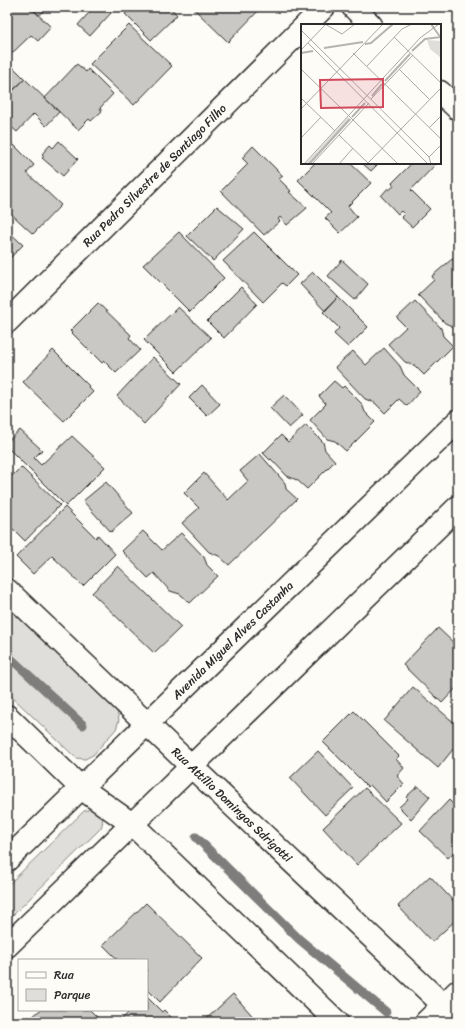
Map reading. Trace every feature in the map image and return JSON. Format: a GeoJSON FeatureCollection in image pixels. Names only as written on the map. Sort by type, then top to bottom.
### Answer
{"type":"FeatureCollection","features":[{"type":"Feature","properties":{"kind":"street"},"geometry":{"type":"LineString","coordinates":[[307,24],[324,7]]}},
{"type":"Feature","properties":{"kind":"street"},"geometry":{"type":"LineString","coordinates":[[353,7],[370,24]]}},
{"type":"Feature","properties":{"kind":"street","name":"Rua Pedro Silvestre de Santiago Filho"},"geometry":{"type":"LineString","coordinates":[[7,322],[301,30]]}},
{"type":"Feature","properties":{"kind":"street"},"geometry":{"type":"LineString","coordinates":[[441,93],[458,109]]}},
{"type":"Feature","properties":{"kind":"street","name":"Avenida Miguel Alves Castanha"},"geometry":{"type":"LineString","coordinates":[[7,860],[458,421]]}},
{"type":"Feature","properties":{"kind":"street"},"geometry":{"type":"LineString","coordinates":[[7,946],[458,507]]}},
{"type":"Feature","properties":{"kind":"street","name":"Rua Attílio Domingos Sdrigotti"},"geometry":{"type":"LineString","coordinates":[[7,590],[191,766],[453,1005]]}},
{"type":"Feature","properties":{"kind":"street"},"geometry":{"type":"LineString","coordinates":[[7,716],[81,788],[132,824],[337,1022]]}},
{"type":"Feature","properties":{"kind":"street"},"geometry":{"type":"LineString","coordinates":[[426,1022],[453,1005]]}},
{"type":"Feature","properties":{"kind":"green space"},"geometry":{"type":"Polygon","coordinates":[[[7,605],[117,711],[119,720],[116,729],[93,755],[85,759],[76,758],[7,692],[7,605]]]}},
{"type":"Feature","properties":{"kind":"green space"},"geometry":{"type":"Polygon","coordinates":[[[91,809],[100,814],[103,821],[101,828],[7,921],[7,886],[84,811],[91,809]]]}},
{"type":"Feature","properties":{"kind":"building"},"geometry":{"type":"Polygon","coordinates":[[[7,7],[16,7],[18,9],[20,7],[30,7],[51,27],[38,41],[31,35],[7,58],[7,7]]]}},
{"type":"Feature","properties":{"kind":"building"},"geometry":{"type":"Polygon","coordinates":[[[30,7],[40,7],[44,11],[39,15],[30,7]]]}},
{"type":"Feature","properties":{"kind":"building"},"geometry":{"type":"Polygon","coordinates":[[[94,7],[105,7],[111,13],[90,36],[78,25],[94,7]]]}},
{"type":"Feature","properties":{"kind":"building"},"geometry":{"type":"Polygon","coordinates":[[[133,7],[170,7],[177,15],[151,40],[125,14],[133,7]]]}},
{"type":"Feature","properties":{"kind":"building"},"geometry":{"type":"Polygon","coordinates":[[[192,7],[262,7],[228,42],[192,7]]]}},
{"type":"Feature","properties":{"kind":"building"},"geometry":{"type":"Polygon","coordinates":[[[129,25],[172,66],[134,105],[90,64],[129,25]]]}},
{"type":"Feature","properties":{"kind":"building"},"geometry":{"type":"Polygon","coordinates":[[[9,63],[25,79],[7,96],[7,65],[9,63]]]}},
{"type":"Feature","properties":{"kind":"building"},"geometry":{"type":"Polygon","coordinates":[[[77,64],[86,72],[88,69],[113,94],[100,108],[102,111],[91,121],[89,119],[78,130],[45,98],[77,64]]]}},
{"type":"Feature","properties":{"kind":"building"},"geometry":{"type":"Polygon","coordinates":[[[25,79],[59,112],[46,126],[34,114],[17,132],[7,123],[7,96],[25,79]]]}},
{"type":"Feature","properties":{"kind":"building"},"geometry":{"type":"Polygon","coordinates":[[[59,141],[78,159],[63,176],[42,158],[44,156],[42,154],[50,145],[53,148],[59,141]]]}},
{"type":"Feature","properties":{"kind":"building"},"geometry":{"type":"Polygon","coordinates":[[[11,142],[34,165],[27,173],[61,205],[33,234],[7,210],[7,146],[11,142]]]}},
{"type":"Feature","properties":{"kind":"building"},"geometry":{"type":"Polygon","coordinates":[[[253,146],[283,176],[279,179],[291,191],[289,192],[307,208],[287,225],[280,217],[278,219],[280,221],[264,235],[221,191],[248,164],[242,158],[253,146]]]}},
{"type":"Feature","properties":{"kind":"building"},"geometry":{"type":"Polygon","coordinates":[[[314,164],[351,164],[371,183],[348,206],[357,217],[340,233],[325,218],[331,213],[298,180],[314,164]]]}},
{"type":"Feature","properties":{"kind":"building"},"geometry":{"type":"Polygon","coordinates":[[[363,164],[378,164],[371,171],[363,164]]]}},
{"type":"Feature","properties":{"kind":"building"},"geometry":{"type":"Polygon","coordinates":[[[411,164],[436,164],[411,190],[430,209],[412,227],[401,217],[404,214],[401,211],[398,214],[381,196],[388,188],[389,190],[394,186],[392,183],[411,164]]]}},
{"type":"Feature","properties":{"kind":"building"},"geometry":{"type":"Polygon","coordinates":[[[217,206],[244,229],[213,261],[187,236],[217,206]]]}},
{"type":"Feature","properties":{"kind":"building"},"geometry":{"type":"Polygon","coordinates":[[[7,230],[23,245],[7,261],[7,230]]]}},
{"type":"Feature","properties":{"kind":"building"},"geometry":{"type":"Polygon","coordinates":[[[179,232],[224,278],[190,312],[143,265],[179,232]]]}},
{"type":"Feature","properties":{"kind":"building"},"geometry":{"type":"Polygon","coordinates":[[[254,232],[297,275],[286,286],[282,283],[263,302],[223,261],[254,232]]]}},
{"type":"Feature","properties":{"kind":"building"},"geometry":{"type":"Polygon","coordinates":[[[458,253],[458,265],[452,259],[458,253]]]}},
{"type":"Feature","properties":{"kind":"building"},"geometry":{"type":"Polygon","coordinates":[[[452,259],[458,265],[458,331],[454,327],[445,323],[418,295],[434,280],[432,276],[452,259]]]}},
{"type":"Feature","properties":{"kind":"building"},"geometry":{"type":"Polygon","coordinates":[[[342,260],[368,284],[355,300],[328,276],[342,260]]]}},
{"type":"Feature","properties":{"kind":"building"},"geometry":{"type":"Polygon","coordinates":[[[313,272],[338,297],[325,311],[300,284],[313,272]]]}},
{"type":"Feature","properties":{"kind":"building"},"geometry":{"type":"Polygon","coordinates":[[[241,287],[257,304],[224,338],[207,321],[241,287]]]}},
{"type":"Feature","properties":{"kind":"building"},"geometry":{"type":"Polygon","coordinates":[[[338,297],[368,327],[348,347],[334,334],[339,328],[323,312],[338,297]]]}},
{"type":"Feature","properties":{"kind":"building"},"geometry":{"type":"Polygon","coordinates":[[[415,301],[441,328],[443,336],[453,346],[424,375],[415,366],[405,362],[388,344],[406,327],[397,318],[415,301]]]}},
{"type":"Feature","properties":{"kind":"building"},"geometry":{"type":"Polygon","coordinates":[[[98,303],[131,335],[129,338],[140,350],[116,373],[104,361],[102,363],[70,331],[98,303]]]}},
{"type":"Feature","properties":{"kind":"building"},"geometry":{"type":"Polygon","coordinates":[[[178,307],[211,338],[176,372],[144,340],[178,307]]]}},
{"type":"Feature","properties":{"kind":"building"},"geometry":{"type":"Polygon","coordinates":[[[384,348],[400,366],[404,375],[420,391],[407,406],[399,399],[385,413],[375,403],[365,399],[335,367],[353,351],[366,365],[384,348]]]}},
{"type":"Feature","properties":{"kind":"building"},"geometry":{"type":"Polygon","coordinates":[[[53,350],[89,386],[88,387],[93,392],[64,421],[23,382],[53,350]]]}},
{"type":"Feature","properties":{"kind":"building"},"geometry":{"type":"Polygon","coordinates":[[[153,357],[181,384],[144,424],[117,396],[153,357]]]}},
{"type":"Feature","properties":{"kind":"building"},"geometry":{"type":"Polygon","coordinates":[[[334,381],[342,388],[344,386],[362,404],[365,412],[375,422],[346,451],[335,441],[327,439],[310,420],[326,404],[319,396],[334,381]]]}},
{"type":"Feature","properties":{"kind":"building"},"geometry":{"type":"Polygon","coordinates":[[[202,385],[220,404],[207,416],[189,398],[202,385]]]}},
{"type":"Feature","properties":{"kind":"building"},"geometry":{"type":"Polygon","coordinates":[[[284,395],[303,415],[289,428],[270,408],[284,395]]]}},
{"type":"Feature","properties":{"kind":"building"},"geometry":{"type":"Polygon","coordinates":[[[306,425],[323,442],[325,450],[335,461],[307,489],[297,480],[287,476],[271,459],[270,460],[263,453],[281,435],[288,442],[306,425]]]}},
{"type":"Feature","properties":{"kind":"building"},"geometry":{"type":"Polygon","coordinates":[[[20,430],[42,450],[34,458],[41,465],[72,436],[105,467],[66,506],[7,447],[7,442],[20,430]]]}},
{"type":"Feature","properties":{"kind":"building"},"geometry":{"type":"Polygon","coordinates":[[[260,454],[285,483],[286,489],[297,499],[229,565],[219,556],[209,552],[182,523],[199,508],[184,493],[204,473],[228,500],[248,481],[240,471],[260,454]]]}},
{"type":"Feature","properties":{"kind":"building"},"geometry":{"type":"Polygon","coordinates":[[[21,467],[60,505],[25,541],[7,523],[7,481],[21,467]]]}},
{"type":"Feature","properties":{"kind":"building"},"geometry":{"type":"Polygon","coordinates":[[[106,482],[133,513],[111,532],[83,501],[106,482]]]}},
{"type":"Feature","properties":{"kind":"building"},"geometry":{"type":"Polygon","coordinates":[[[65,507],[96,538],[98,535],[115,554],[83,586],[52,556],[33,574],[16,557],[65,507]]]}},
{"type":"Feature","properties":{"kind":"building"},"geometry":{"type":"Polygon","coordinates":[[[143,531],[162,550],[181,533],[204,557],[207,565],[218,576],[190,603],[180,594],[170,591],[154,573],[148,578],[122,551],[143,531]]]}},
{"type":"Feature","properties":{"kind":"building"},"geometry":{"type":"Polygon","coordinates":[[[118,566],[181,627],[154,653],[92,593],[118,566]]]}},
{"type":"Feature","properties":{"kind":"building"},"geometry":{"type":"Polygon","coordinates":[[[438,628],[458,647],[458,686],[442,703],[403,665],[438,628]]]}},
{"type":"Feature","properties":{"kind":"building"},"geometry":{"type":"Polygon","coordinates":[[[413,687],[458,726],[458,743],[438,768],[384,721],[413,687]]]}},
{"type":"Feature","properties":{"kind":"building"},"geometry":{"type":"Polygon","coordinates":[[[354,711],[399,756],[396,759],[404,768],[397,776],[404,784],[386,802],[370,785],[368,787],[323,742],[354,711]]]}},
{"type":"Feature","properties":{"kind":"building"},"geometry":{"type":"Polygon","coordinates":[[[318,751],[353,788],[325,815],[290,778],[318,751]]]}},
{"type":"Feature","properties":{"kind":"building"},"geometry":{"type":"Polygon","coordinates":[[[418,786],[430,797],[411,819],[399,807],[408,799],[406,797],[418,786]]]}},
{"type":"Feature","properties":{"kind":"building"},"geometry":{"type":"Polygon","coordinates":[[[365,788],[401,823],[357,865],[323,828],[365,788]]]}},
{"type":"Feature","properties":{"kind":"building"},"geometry":{"type":"Polygon","coordinates":[[[449,800],[458,809],[458,848],[448,858],[420,831],[449,800]]]}},
{"type":"Feature","properties":{"kind":"building"},"geometry":{"type":"Polygon","coordinates":[[[430,876],[458,906],[458,918],[432,942],[398,906],[430,876]]]}},
{"type":"Feature","properties":{"kind":"building"},"geometry":{"type":"Polygon","coordinates":[[[146,903],[202,958],[160,1002],[148,990],[148,959],[117,959],[103,945],[146,903]]]}},
{"type":"Feature","properties":{"kind":"building"},"geometry":{"type":"Polygon","coordinates":[[[233,994],[258,1022],[203,1022],[233,994]]]}},
{"type":"Feature","properties":{"kind":"building"},"geometry":{"type":"Polygon","coordinates":[[[148,998],[162,1012],[164,1010],[176,1022],[119,1022],[130,1011],[148,1011],[148,998]]]}},
{"type":"Feature","properties":{"kind":"building"},"geometry":{"type":"Polygon","coordinates":[[[39,1011],[91,1011],[102,1022],[33,1022],[30,1019],[39,1011]]]}},
{"type":"Feature","properties":{"kind":"waterway"},"geometry":{"type":"LineString","coordinates":[[7,655],[83,725]]}},
{"type":"Feature","properties":{"kind":"waterway"},"geometry":{"type":"LineString","coordinates":[[196,837],[299,939],[386,1012]]}}]}
